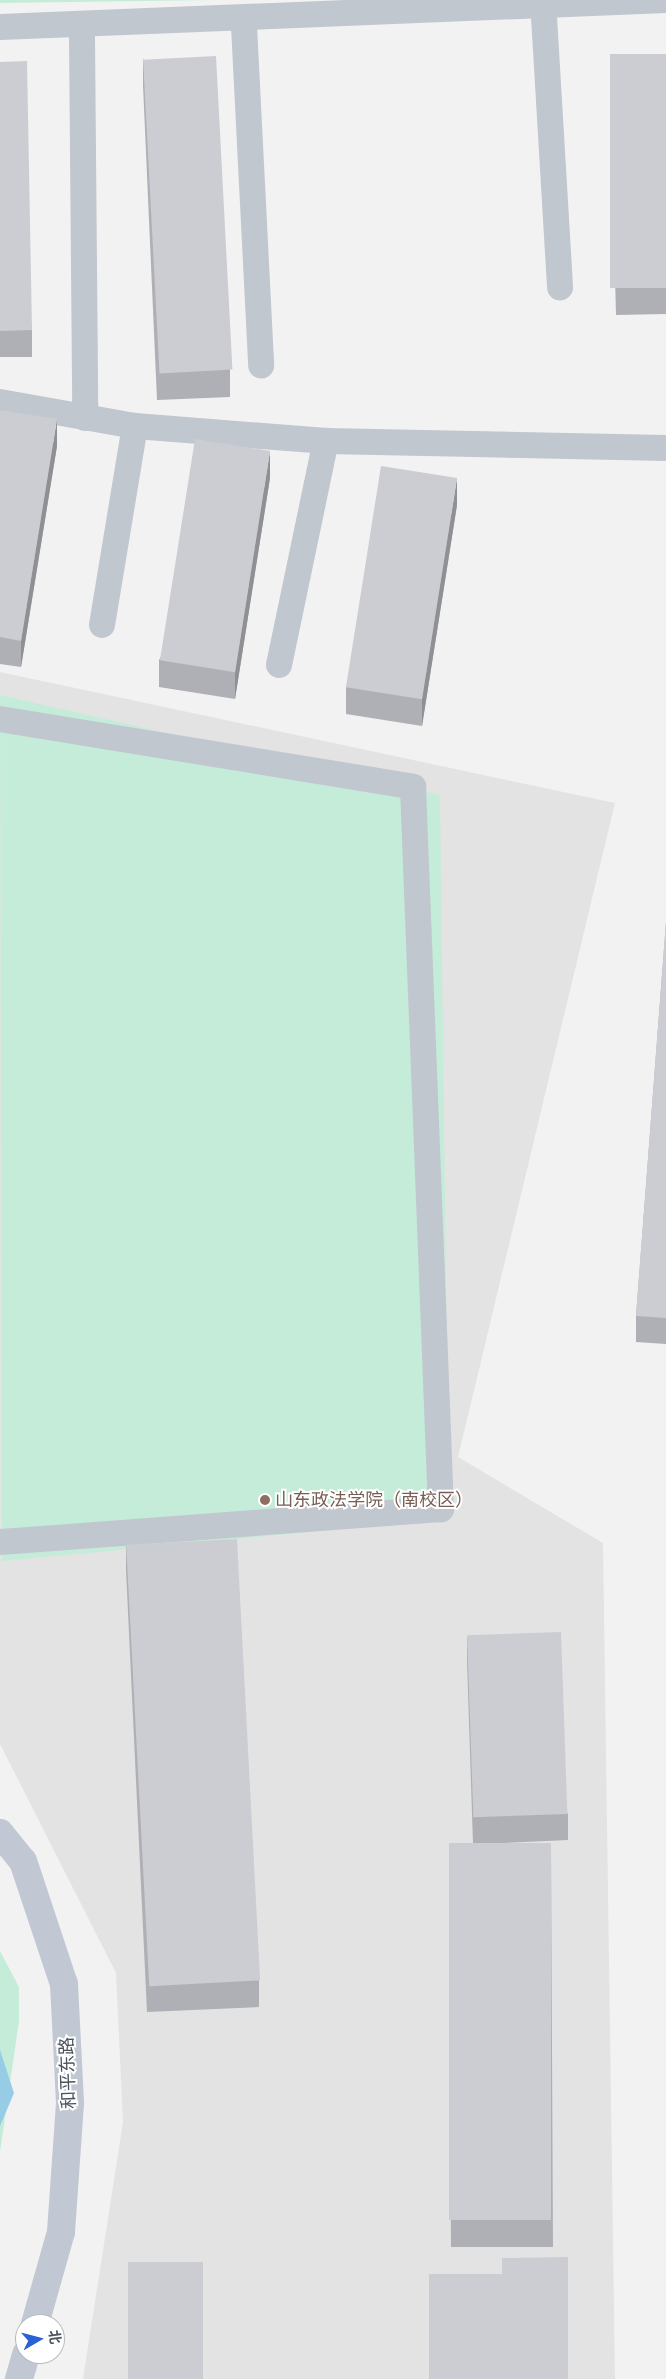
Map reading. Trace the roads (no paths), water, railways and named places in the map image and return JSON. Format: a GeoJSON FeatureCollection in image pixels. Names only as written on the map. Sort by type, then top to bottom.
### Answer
{"type":"FeatureCollection","features":[{"type":"Feature","properties":{"kind":"main road","name":"和平东路"},"geometry":{"type":"LineString","coordinates":[[0,1833],[24,1861],[64,1984],[70,2103],[61,2232],[38,2314]]}},
{"type":"Feature","properties":{"kind":"main road"},"geometry":{"type":"LineString","coordinates":[[19,2379],[23,2364]]}},
{"type":"Feature","properties":{"kind":"street"},"geometry":{"type":"LineString","coordinates":[[0,27],[544,2],[666,0]]}},
{"type":"Feature","properties":{"kind":"street"},"geometry":{"type":"LineString","coordinates":[[544,2],[560,287]]}},
{"type":"Feature","properties":{"kind":"street"},"geometry":{"type":"LineString","coordinates":[[244,26],[261,366]]}},
{"type":"Feature","properties":{"kind":"street"},"geometry":{"type":"LineString","coordinates":[[82,37],[84,418]]}},
{"type":"Feature","properties":{"kind":"street"},"geometry":{"type":"LineString","coordinates":[[0,402],[135,426],[326,442],[666,448]]}},
{"type":"Feature","properties":{"kind":"street"},"geometry":{"type":"LineString","coordinates":[[102,625],[135,426]]}},
{"type":"Feature","properties":{"kind":"street"},"geometry":{"type":"LineString","coordinates":[[279,665],[326,442]]}},
{"type":"Feature","properties":{"kind":"street"},"geometry":{"type":"LineString","coordinates":[[0,720],[413,787],[441,1509],[0,1542]]}},
{"type":"Feature","properties":{"kind":"water"},"geometry":{"type":"Polygon","coordinates":[[[0,2050],[14,2093],[0,2126],[0,2050]]]}},
{"type":"Feature","properties":{"kind":"place","name":"山东政法学院（南校区）"},"geometry":{"type":"Point","coordinates":[265,1500]}}]}
